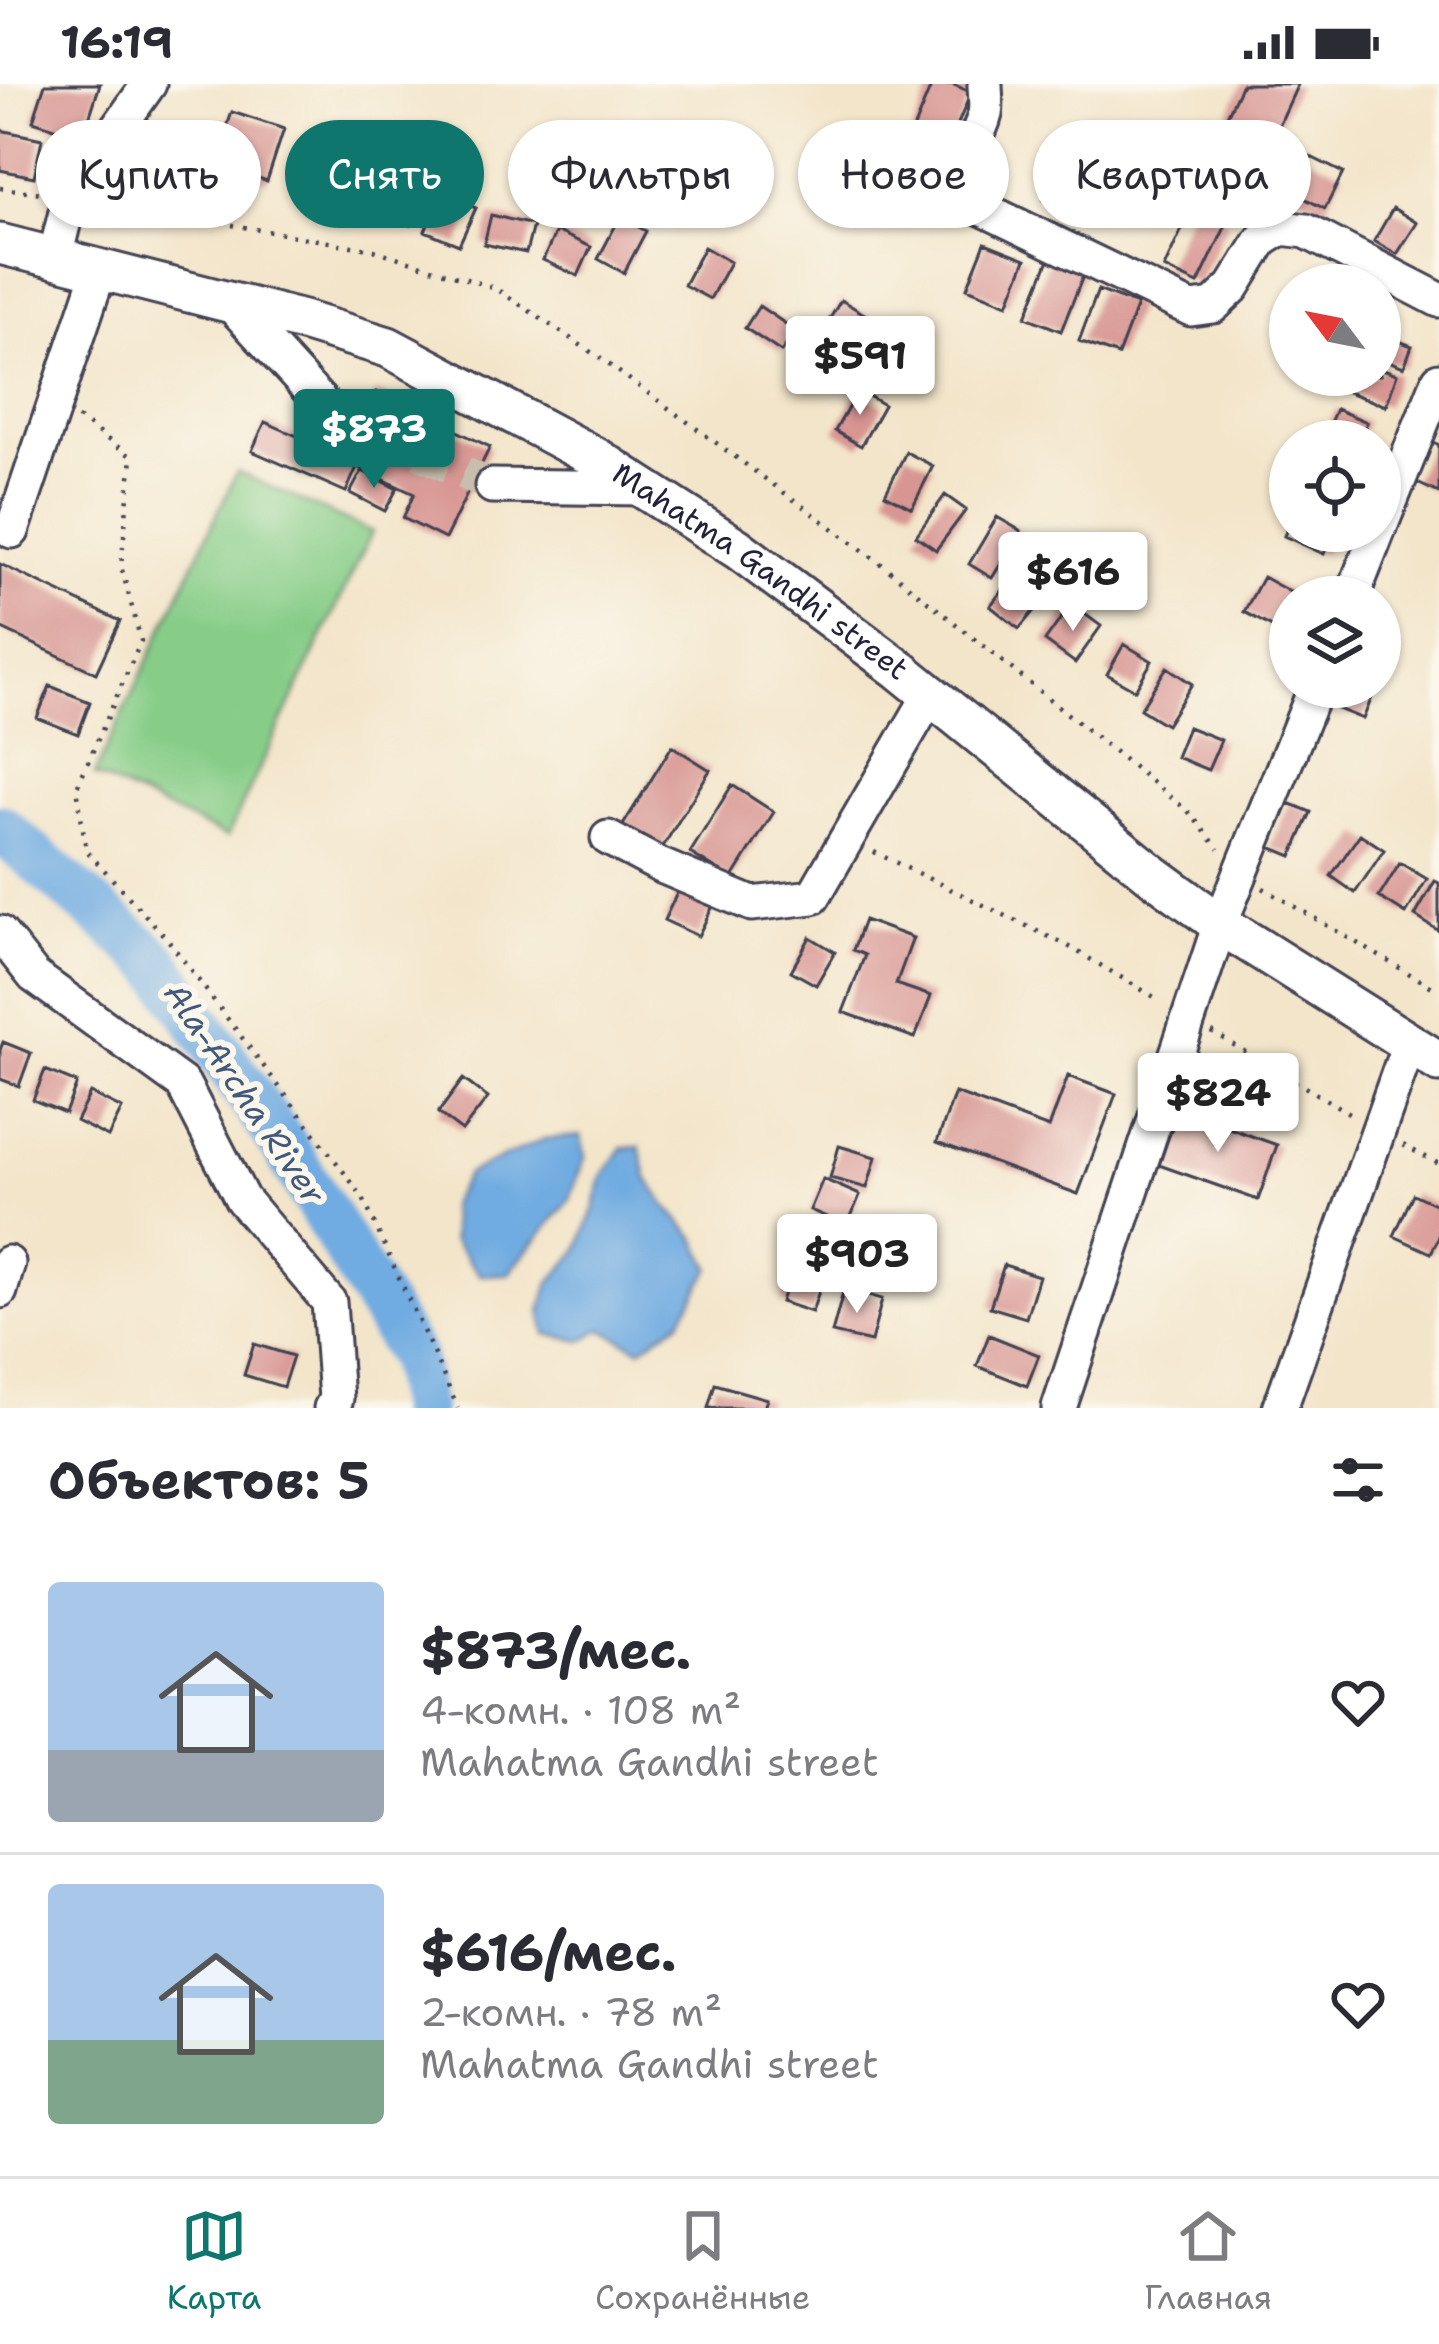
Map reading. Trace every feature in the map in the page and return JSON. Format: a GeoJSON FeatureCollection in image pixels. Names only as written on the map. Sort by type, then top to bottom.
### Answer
{"type":"FeatureCollection","features":[{"type":"Feature","properties":{"kind":"main road","name":"Mahatma Gandhi street"},"geometry":{"type":"LineString","coordinates":[[0,244],[388,347],[580,448],[738,550],[930,694],[1220,924],[1424,1053]]}},
{"type":"Feature","properties":{"kind":"street"},"geometry":{"type":"LineString","coordinates":[[55,257],[70,196],[149,84]]}},
{"type":"Feature","properties":{"kind":"street"},"geometry":{"type":"LineString","coordinates":[[985,84],[985,115],[961,164],[960,185],[975,205],[1191,309],[1213,307],[1233,287],[1262,240],[1281,228],[1306,231],[1439,300]]}},
{"type":"Feature","properties":{"kind":"street"},"geometry":{"type":"LineString","coordinates":[[12,531],[100,269]]}},
{"type":"Feature","properties":{"kind":"street"},"geometry":{"type":"LineString","coordinates":[[229,302],[329,412]]}},
{"type":"Feature","properties":{"kind":"street"},"geometry":{"type":"LineString","coordinates":[[1401,474],[1439,380]]}},
{"type":"Feature","properties":{"kind":"street"},"geometry":{"type":"LineString","coordinates":[[492,486],[644,488]]}},
{"type":"Feature","properties":{"kind":"street"},"geometry":{"type":"LineString","coordinates":[[608,838],[752,904],[813,897],[930,694]]}},
{"type":"Feature","properties":{"kind":"street"},"geometry":{"type":"LineString","coordinates":[[1059,1408],[1220,924],[1307,708]]}},
{"type":"Feature","properties":{"kind":"street"},"geometry":{"type":"LineString","coordinates":[[0,933],[34,976],[183,1084],[242,1198],[329,1302],[336,1400],[331,1408]]}},
{"type":"Feature","properties":{"kind":"street"},"geometry":{"type":"LineString","coordinates":[[1280,1408],[1378,1130],[1424,1053]]}},
{"type":"Feature","properties":{"kind":"path"},"geometry":{"type":"LineString","coordinates":[[56,401],[131,457],[121,566],[141,641],[77,787],[86,850],[169,940],[362,1196],[458,1408]]}},
{"type":"Feature","properties":{"kind":"path"},"geometry":{"type":"LineString","coordinates":[[847,838],[1068,946],[1439,1165]]}},
{"type":"Feature","properties":{"kind":"green space"},"geometry":{"type":"Polygon","coordinates":[[[237,472],[372,532],[227,837],[94,775],[237,472]]]}},
{"type":"Feature","properties":{"kind":"water"},"geometry":{"type":"Polygon","coordinates":[[[581,1136],[585,1157],[569,1201],[508,1274],[480,1275],[453,1241],[449,1206],[467,1174],[544,1139],[581,1136]]]}},
{"type":"Feature","properties":{"kind":"water"},"geometry":{"type":"Polygon","coordinates":[[[640,1147],[647,1178],[695,1237],[711,1268],[680,1321],[640,1349],[602,1329],[582,1341],[546,1334],[541,1311],[550,1283],[578,1251],[602,1177],[622,1148],[640,1147]]]}},
{"type":"Feature","properties":{"kind":"building"},"geometry":{"type":"Polygon","coordinates":[[[45,84],[100,84],[88,120],[33,121],[45,84]]]}},
{"type":"Feature","properties":{"kind":"building"},"geometry":{"type":"Polygon","coordinates":[[[932,84],[952,84],[971,92],[960,120],[917,120],[932,84]]]}},
{"type":"Feature","properties":{"kind":"building"},"geometry":{"type":"Polygon","coordinates":[[[1242,84],[1298,84],[1281,120],[1225,120],[1242,84]]]}},
{"type":"Feature","properties":{"kind":"building"},"geometry":{"type":"Polygon","coordinates":[[[232,112],[256,120],[229,120],[232,112]]]}},
{"type":"Feature","properties":{"kind":"building"},"geometry":{"type":"Polygon","coordinates":[[[261,121],[284,129],[267,181],[261,179],[261,121]]]}},
{"type":"Feature","properties":{"kind":"building"},"geometry":{"type":"Polygon","coordinates":[[[0,130],[36,138],[34,177],[0,170],[0,130]]]}},
{"type":"Feature","properties":{"kind":"building"},"geometry":{"type":"Polygon","coordinates":[[[1311,157],[1343,173],[1325,209],[1311,202],[1311,157]]]}},
{"type":"Feature","properties":{"kind":"building"},"geometry":{"type":"Polygon","coordinates":[[[1393,208],[1417,223],[1397,254],[1374,241],[1393,208]]]}},
{"type":"Feature","properties":{"kind":"building"},"geometry":{"type":"Polygon","coordinates":[[[491,215],[508,219],[508,228],[532,228],[526,253],[484,244],[491,215]]]}},
{"type":"Feature","properties":{"kind":"building"},"geometry":{"type":"Polygon","coordinates":[[[426,228],[467,228],[459,245],[426,228]]]}},
{"type":"Feature","properties":{"kind":"building"},"geometry":{"type":"Polygon","coordinates":[[[614,228],[646,231],[624,273],[598,259],[614,228]]]}},
{"type":"Feature","properties":{"kind":"building"},"geometry":{"type":"Polygon","coordinates":[[[1182,228],[1225,228],[1198,284],[1164,268],[1182,228]]]}},
{"type":"Feature","properties":{"kind":"building"},"geometry":{"type":"Polygon","coordinates":[[[556,231],[591,247],[578,276],[543,260],[556,231]]]}},
{"type":"Feature","properties":{"kind":"building"},"geometry":{"type":"Polygon","coordinates":[[[985,243],[1026,259],[1008,304],[967,288],[985,243]]]}},
{"type":"Feature","properties":{"kind":"building"},"geometry":{"type":"Polygon","coordinates":[[[704,247],[730,262],[710,299],[684,285],[704,247]]]}},
{"type":"Feature","properties":{"kind":"building"},"geometry":{"type":"Polygon","coordinates":[[[1052,252],[1087,266],[1061,331],[1026,317],[1052,252]]]}},
{"type":"Feature","properties":{"kind":"building"},"geometry":{"type":"Polygon","coordinates":[[[1098,290],[1137,305],[1118,355],[1079,341],[1098,290]]]}},
{"type":"Feature","properties":{"kind":"building"},"geometry":{"type":"Polygon","coordinates":[[[841,300],[871,318],[847,358],[817,340],[841,300]]]}},
{"type":"Feature","properties":{"kind":"building"},"geometry":{"type":"Polygon","coordinates":[[[759,306],[796,331],[781,352],[745,328],[759,306]]]}},
{"type":"Feature","properties":{"kind":"building"},"geometry":{"type":"Polygon","coordinates":[[[1401,342],[1412,346],[1401,366],[1401,342]]]}},
{"type":"Feature","properties":{"kind":"building"},"geometry":{"type":"Polygon","coordinates":[[[858,390],[884,405],[861,446],[835,431],[858,390]]]}},
{"type":"Feature","properties":{"kind":"building"},"geometry":{"type":"Polygon","coordinates":[[[376,392],[490,447],[445,539],[403,518],[414,494],[357,467],[346,492],[252,451],[265,422],[345,457],[376,392]]]}},
{"type":"Feature","properties":{"kind":"building"},"geometry":{"type":"Polygon","coordinates":[[[1359,396],[1389,396],[1386,406],[1359,396]]]}},
{"type":"Feature","properties":{"kind":"building"},"geometry":{"type":"Polygon","coordinates":[[[1336,409],[1362,420],[1331,420],[1336,409]]]}},
{"type":"Feature","properties":{"kind":"building"},"geometry":{"type":"Polygon","coordinates":[[[1432,441],[1439,445],[1439,493],[1413,481],[1432,441]]]}},
{"type":"Feature","properties":{"kind":"building"},"geometry":{"type":"Polygon","coordinates":[[[906,452],[933,466],[912,508],[885,494],[906,452]]]}},
{"type":"Feature","properties":{"kind":"building"},"geometry":{"type":"Polygon","coordinates":[[[362,471],[397,489],[385,511],[350,493],[362,471]]]}},
{"type":"Feature","properties":{"kind":"building"},"geometry":{"type":"Polygon","coordinates":[[[945,495],[966,510],[936,550],[916,536],[945,495]]]}},
{"type":"Feature","properties":{"kind":"building"},"geometry":{"type":"Polygon","coordinates":[[[997,517],[1021,531],[992,578],[969,564],[997,517]]]}},
{"type":"Feature","properties":{"kind":"building"},"geometry":{"type":"Polygon","coordinates":[[[0,564],[120,621],[96,673],[0,628],[0,564]]]}},
{"type":"Feature","properties":{"kind":"building"},"geometry":{"type":"Polygon","coordinates":[[[1020,568],[1050,591],[1019,629],[990,606],[1020,568]]]}},
{"type":"Feature","properties":{"kind":"building"},"geometry":{"type":"Polygon","coordinates":[[[1263,577],[1269,580],[1269,625],[1244,612],[1263,577]]]}},
{"type":"Feature","properties":{"kind":"building"},"geometry":{"type":"Polygon","coordinates":[[[1071,604],[1101,626],[1075,663],[1045,641],[1071,604]]]}},
{"type":"Feature","properties":{"kind":"building"},"geometry":{"type":"Polygon","coordinates":[[[1124,644],[1152,661],[1135,690],[1107,674],[1124,644]]]}},
{"type":"Feature","properties":{"kind":"building"},"geometry":{"type":"Polygon","coordinates":[[[1167,667],[1192,684],[1166,725],[1140,709],[1167,667]]]}},
{"type":"Feature","properties":{"kind":"building"},"geometry":{"type":"Polygon","coordinates":[[[50,686],[90,702],[78,734],[37,718],[50,686]]]}},
{"type":"Feature","properties":{"kind":"building"},"geometry":{"type":"Polygon","coordinates":[[[1336,708],[1368,708],[1363,719],[1336,708]]]}},
{"type":"Feature","properties":{"kind":"building"},"geometry":{"type":"Polygon","coordinates":[[[1188,727],[1221,740],[1208,770],[1176,757],[1188,727]]]}},
{"type":"Feature","properties":{"kind":"building"},"geometry":{"type":"Polygon","coordinates":[[[672,746],[710,770],[659,853],[620,830],[672,746]]]}},
{"type":"Feature","properties":{"kind":"building"},"geometry":{"type":"Polygon","coordinates":[[[732,785],[774,812],[732,879],[690,853],[732,785]]]}},
{"type":"Feature","properties":{"kind":"building"},"geometry":{"type":"Polygon","coordinates":[[[1289,803],[1311,812],[1292,856],[1270,847],[1289,803]]]}},
{"type":"Feature","properties":{"kind":"building"},"geometry":{"type":"Polygon","coordinates":[[[1360,834],[1384,850],[1355,893],[1331,876],[1360,834]]]}},
{"type":"Feature","properties":{"kind":"building"},"geometry":{"type":"Polygon","coordinates":[[[1400,863],[1427,879],[1406,914],[1379,897],[1400,863]]]}},
{"type":"Feature","properties":{"kind":"building"},"geometry":{"type":"Polygon","coordinates":[[[1435,881],[1439,883],[1439,931],[1415,916],[1435,881]]]}},
{"type":"Feature","properties":{"kind":"building"},"geometry":{"type":"Polygon","coordinates":[[[679,889],[713,906],[698,936],[664,920],[679,889]]]}},
{"type":"Feature","properties":{"kind":"building"},"geometry":{"type":"Polygon","coordinates":[[[864,920],[913,938],[896,984],[931,996],[915,1038],[843,1012],[865,955],[853,950],[864,920]]]}},
{"type":"Feature","properties":{"kind":"building"},"geometry":{"type":"Polygon","coordinates":[[[810,937],[835,952],[816,985],[791,971],[810,937]]]}},
{"type":"Feature","properties":{"kind":"building"},"geometry":{"type":"Polygon","coordinates":[[[3,1042],[31,1053],[19,1086],[0,1079],[3,1042]]]}},
{"type":"Feature","properties":{"kind":"building"},"geometry":{"type":"Polygon","coordinates":[[[45,1070],[77,1083],[65,1113],[33,1100],[45,1070]]]}},
{"type":"Feature","properties":{"kind":"building"},"geometry":{"type":"Polygon","coordinates":[[[1068,1076],[1116,1094],[1078,1194],[937,1142],[955,1093],[1049,1128],[1068,1076]]]}},
{"type":"Feature","properties":{"kind":"building"},"geometry":{"type":"Polygon","coordinates":[[[463,1079],[488,1098],[462,1131],[438,1113],[463,1079]]]}},
{"type":"Feature","properties":{"kind":"building"},"geometry":{"type":"Polygon","coordinates":[[[90,1093],[122,1109],[108,1137],[76,1121],[90,1093]]]}},
{"type":"Feature","properties":{"kind":"building"},"geometry":{"type":"Polygon","coordinates":[[[1178,1110],[1277,1145],[1258,1200],[1159,1165],[1178,1110]]]}},
{"type":"Feature","properties":{"kind":"building"},"geometry":{"type":"Polygon","coordinates":[[[839,1146],[876,1157],[867,1188],[830,1178],[839,1146]]]}},
{"type":"Feature","properties":{"kind":"building"},"geometry":{"type":"Polygon","coordinates":[[[823,1179],[860,1195],[847,1226],[810,1210],[823,1179]]]}},
{"type":"Feature","properties":{"kind":"building"},"geometry":{"type":"Polygon","coordinates":[[[1413,1194],[1439,1206],[1439,1237],[1431,1253],[1394,1236],[1413,1194]]]}},
{"type":"Feature","properties":{"kind":"building"},"geometry":{"type":"Polygon","coordinates":[[[795,1257],[827,1267],[812,1312],[781,1302],[795,1257]]]}},
{"type":"Feature","properties":{"kind":"building"},"geometry":{"type":"Polygon","coordinates":[[[1004,1265],[1039,1276],[1026,1318],[990,1307],[1004,1265]]]}},
{"type":"Feature","properties":{"kind":"building"},"geometry":{"type":"Polygon","coordinates":[[[844,1289],[882,1299],[871,1342],[832,1333],[844,1289]]]}},
{"type":"Feature","properties":{"kind":"building"},"geometry":{"type":"Polygon","coordinates":[[[989,1335],[1039,1355],[1027,1386],[977,1366],[989,1335]]]}},
{"type":"Feature","properties":{"kind":"building"},"geometry":{"type":"Polygon","coordinates":[[[254,1344],[293,1356],[283,1387],[244,1375],[254,1344]]]}},
{"type":"Feature","properties":{"kind":"building"},"geometry":{"type":"Polygon","coordinates":[[[715,1384],[767,1399],[764,1408],[708,1408],[715,1384]]]}},
{"type":"Feature","properties":{"kind":"waterway","name":"Ala-Archa River"},"geometry":{"type":"LineString","coordinates":[[0,828],[158,963],[282,1142],[411,1357],[420,1408]]}},
{"type":"Feature","properties":{"kind":"tunnel"},"geometry":{"type":"LineString","coordinates":[[330,412],[492,486]]}}]}
